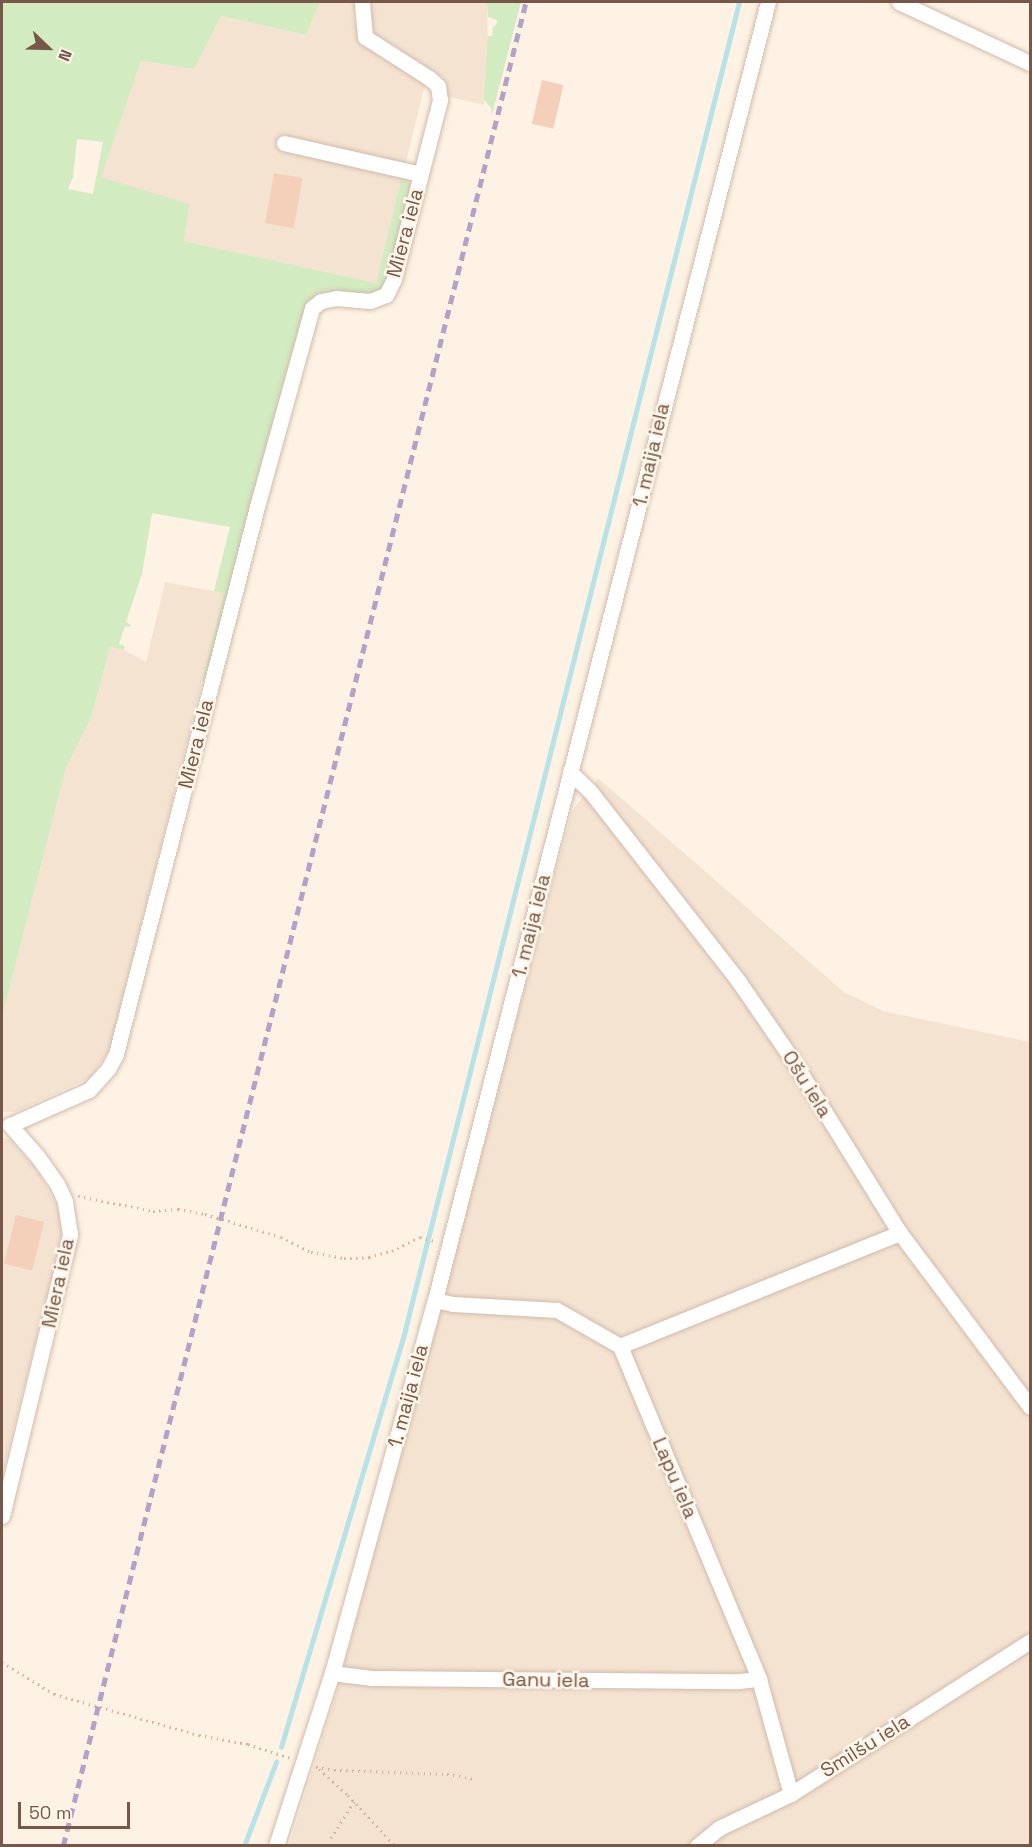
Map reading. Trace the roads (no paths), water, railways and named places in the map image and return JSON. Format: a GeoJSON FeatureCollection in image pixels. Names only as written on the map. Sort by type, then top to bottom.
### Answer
{"type":"FeatureCollection","features":[{"type":"Feature","properties":{"kind":"street","name":"Miera iela"},"geometry":{"type":"LineString","coordinates":[[2,1516],[68,1250],[69,1218],[57,1184],[38,1157],[6,1124],[89,1090],[99,1081],[116,1054],[250,536],[312,308],[321,301],[336,298],[370,301],[386,295],[394,279],[440,100],[438,86],[365,37],[362,2]]}},
{"type":"Feature","properties":{"kind":"street","name":"1. maija iela"},"geometry":{"type":"LineString","coordinates":[[276,1845],[332,1673],[435,1300],[768,2]]}},
{"type":"Feature","properties":{"kind":"street"},"geometry":{"type":"LineString","coordinates":[[899,2],[1030,63]]}},
{"type":"Feature","properties":{"kind":"street"},"geometry":{"type":"LineString","coordinates":[[284,143],[421,174]]}},
{"type":"Feature","properties":{"kind":"street","name":"Ošu iela"},"geometry":{"type":"LineString","coordinates":[[570,772],[590,791],[739,982],[792,1059],[900,1233],[1030,1407]]}},
{"type":"Feature","properties":{"kind":"street"},"geometry":{"type":"LineString","coordinates":[[435,1300],[453,1304],[557,1310],[620,1346],[900,1233]]}},
{"type":"Feature","properties":{"kind":"street","name":"Lapu iela"},"geometry":{"type":"LineString","coordinates":[[620,1346],[759,1679],[790,1794]]}},
{"type":"Feature","properties":{"kind":"street","name":"Smilšu iela"},"geometry":{"type":"LineString","coordinates":[[697,1845],[719,1828],[790,1794],[1030,1641]]}},
{"type":"Feature","properties":{"kind":"street","name":"Ganu iela"},"geometry":{"type":"LineString","coordinates":[[332,1673],[372,1678],[739,1681],[759,1679]]}},
{"type":"Feature","properties":{"kind":"waterway"},"geometry":{"type":"LineString","coordinates":[[281,1747],[405,1330],[739,2]]}},
{"type":"Feature","properties":{"kind":"waterway"},"geometry":{"type":"LineString","coordinates":[[244,1846],[276,1762]]}},
{"type":"Feature","properties":{"kind":"railway"},"geometry":{"type":"LineString","coordinates":[[63,1846],[526,2]]}}]}
